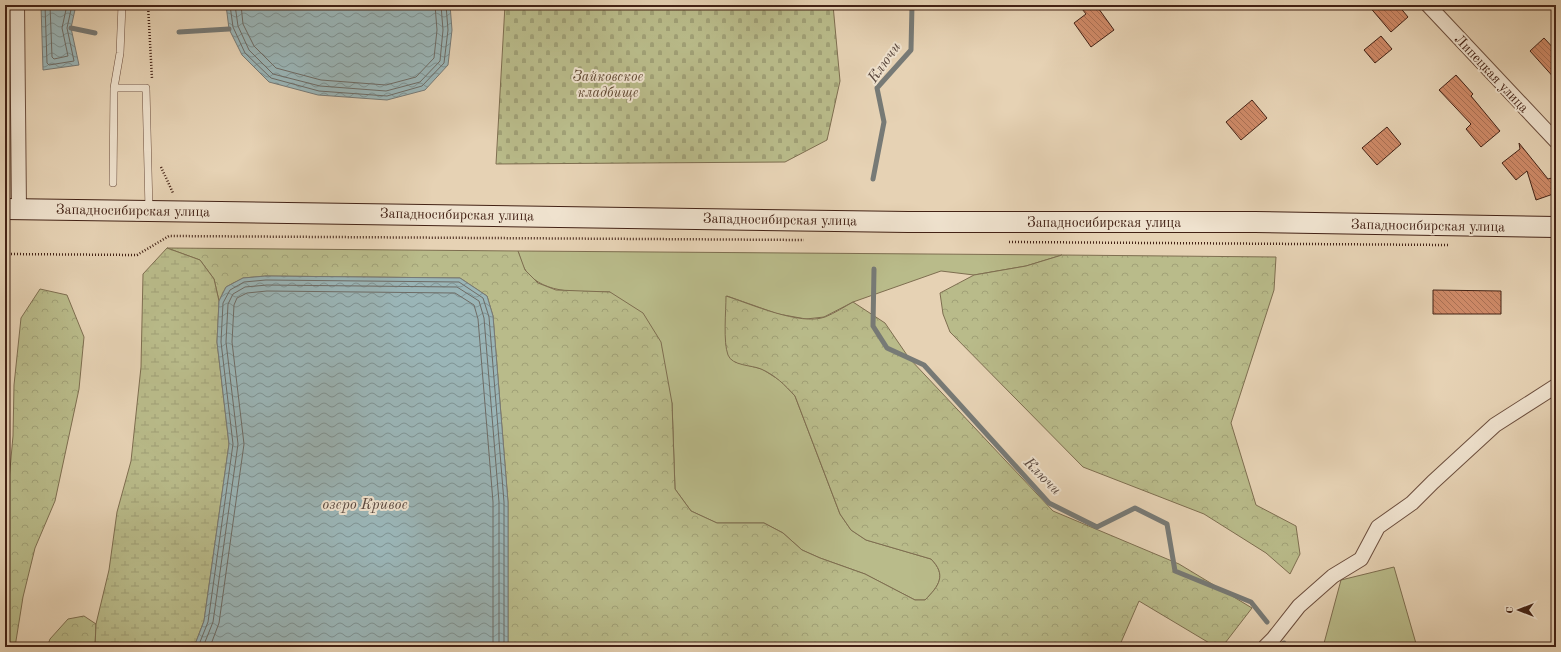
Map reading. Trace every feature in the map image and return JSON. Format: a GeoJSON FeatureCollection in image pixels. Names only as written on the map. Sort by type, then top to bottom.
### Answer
{"type":"FeatureCollection","features":[{"type":"Feature","properties":{"kind":"main road","name":"Западносибирская улица"},"geometry":{"type":"LineString","coordinates":[[12,208],[908,222],[1255,222],[1556,227]]}},
{"type":"Feature","properties":{"kind":"street"},"geometry":{"type":"LineString","coordinates":[[12,208],[18,5]]}},
{"type":"Feature","properties":{"kind":"street","name":"Липецкая улица"},"geometry":{"type":"LineString","coordinates":[[1428,5],[1556,141]]}},
{"type":"Feature","properties":{"kind":"street"},"geometry":{"type":"LineString","coordinates":[[1265,647],[1299,606],[1333,576],[1361,559],[1378,527],[1412,503],[1495,425],[1556,386]]}},
{"type":"Feature","properties":{"kind":"lane"},"geometry":{"type":"LineString","coordinates":[[113,183],[114,88],[120,53],[122,5]]}},
{"type":"Feature","properties":{"kind":"lane"},"geometry":{"type":"LineString","coordinates":[[114,88],[146,88],[149,210]]}},
{"type":"Feature","properties":{"kind":"path"},"geometry":{"type":"LineString","coordinates":[[5,254],[137,255],[169,236],[807,240]]}},
{"type":"Feature","properties":{"kind":"path"},"geometry":{"type":"LineString","coordinates":[[1006,242],[1452,245]]}},
{"type":"Feature","properties":{"kind":"green space","name":"Зайковское кладбище"},"geometry":{"type":"Polygon","coordinates":[[[505,5],[833,5],[840,81],[827,140],[785,162],[496,164],[505,5]]]}},
{"type":"Feature","properties":{"kind":"green space"},"geometry":{"type":"Polygon","coordinates":[[[167,248],[518,251],[525,270],[538,283],[556,290],[610,292],[643,313],[661,342],[672,403],[675,489],[691,511],[717,523],[764,523],[783,533],[802,550],[865,574],[915,600],[925,600],[934,590],[939,580],[939,570],[936,565],[931,559],[866,540],[851,530],[840,514],[795,396],[780,381],[766,371],[743,365],[730,359],[726,349],[726,296],[762,309],[802,319],[825,317],[853,302],[885,323],[909,358],[1053,511],[1179,564],[1252,608],[1222,647],[1216,647],[1139,601],[1119,647],[508,647],[508,502],[493,316],[487,296],[460,278],[266,276],[243,278],[226,287],[219,301],[214,279],[200,260],[167,248]]]}},
{"type":"Feature","properties":{"kind":"green space"},"geometry":{"type":"Polygon","coordinates":[[[167,248],[200,260],[214,279],[219,301],[217,342],[229,444],[204,621],[194,647],[95,647],[96,624],[109,570],[117,512],[131,461],[141,367],[143,274],[167,248]]]}},
{"type":"Feature","properties":{"kind":"green space"},"geometry":{"type":"Polygon","coordinates":[[[518,251],[1062,255],[1026,266],[974,275],[941,271],[853,302],[824,317],[806,319],[778,314],[727,296],[726,345],[735,362],[762,369],[781,381],[795,396],[840,514],[851,530],[866,540],[931,559],[936,565],[940,575],[934,590],[925,600],[915,600],[865,574],[802,550],[783,533],[764,523],[717,523],[691,511],[675,489],[672,403],[610,292],[576,292],[543,285],[526,271],[518,251]]]}},
{"type":"Feature","properties":{"kind":"green space"},"geometry":{"type":"Polygon","coordinates":[[[1062,255],[1276,257],[1274,290],[1231,423],[1256,505],[1296,526],[1300,554],[1290,574],[1266,553],[1204,514],[1083,467],[950,332],[943,314],[940,293],[974,275],[1026,266],[1062,255]]]}},
{"type":"Feature","properties":{"kind":"green space"},"geometry":{"type":"Polygon","coordinates":[[[40,289],[67,295],[84,337],[79,389],[55,501],[35,548],[23,597],[15,647],[5,647],[5,525],[13,436],[14,385],[21,318],[40,289]]]}},
{"type":"Feature","properties":{"kind":"green space"},"geometry":{"type":"Polygon","coordinates":[[[1394,567],[1417,647],[1323,647],[1341,580],[1394,567]]]}},
{"type":"Feature","properties":{"kind":"green space"},"geometry":{"type":"Polygon","coordinates":[[[84,616],[96,624],[95,647],[47,647],[50,639],[68,619],[84,616]]]}},
{"type":"Feature","properties":{"kind":"water"},"geometry":{"type":"Polygon","coordinates":[[[41,5],[76,5],[71,28],[79,65],[43,70],[41,5]]]}},
{"type":"Feature","properties":{"kind":"water"},"geometry":{"type":"Polygon","coordinates":[[[226,5],[450,5],[452,30],[448,65],[425,90],[387,100],[318,95],[269,82],[242,55],[229,29],[226,5]]]}},
{"type":"Feature","properties":{"kind":"water","name":"озеро Кривое"},"geometry":{"type":"Polygon","coordinates":[[[266,276],[460,278],[487,296],[493,316],[508,502],[508,647],[194,647],[204,621],[229,444],[217,342],[219,301],[226,287],[243,278],[266,276]]]}},
{"type":"Feature","properties":{"kind":"building"},"geometry":{"type":"Polygon","coordinates":[[[1079,5],[1096,5],[1114,30],[1091,47],[1074,23],[1086,14],[1079,5]]]}},
{"type":"Feature","properties":{"kind":"building"},"geometry":{"type":"Polygon","coordinates":[[[1368,5],[1398,5],[1408,17],[1391,32],[1368,5]]]}},
{"type":"Feature","properties":{"kind":"building"},"geometry":{"type":"Polygon","coordinates":[[[1381,36],[1392,49],[1375,63],[1364,50],[1381,36]]]}},
{"type":"Feature","properties":{"kind":"building"},"geometry":{"type":"Polygon","coordinates":[[[1544,38],[1556,51],[1556,80],[1530,51],[1544,38]]]}},
{"type":"Feature","properties":{"kind":"building"},"geometry":{"type":"Polygon","coordinates":[[[1456,75],[1473,94],[1471,96],[1500,131],[1481,147],[1466,129],[1471,124],[1439,90],[1456,75]]]}},
{"type":"Feature","properties":{"kind":"building"},"geometry":{"type":"Polygon","coordinates":[[[1252,100],[1267,118],[1241,140],[1226,122],[1252,100]]]}},
{"type":"Feature","properties":{"kind":"building"},"geometry":{"type":"Polygon","coordinates":[[[1387,127],[1401,144],[1377,165],[1362,148],[1387,127]]]}},
{"type":"Feature","properties":{"kind":"building"},"geometry":{"type":"Polygon","coordinates":[[[1519,143],[1548,179],[1556,177],[1556,193],[1536,200],[1527,171],[1516,180],[1502,163],[1520,149],[1519,143]]]}},
{"type":"Feature","properties":{"kind":"building"},"geometry":{"type":"Polygon","coordinates":[[[1433,290],[1501,291],[1501,314],[1433,314],[1433,290]]]}},
{"type":"Feature","properties":{"kind":"waterway","name":"Ключи"},"geometry":{"type":"LineString","coordinates":[[873,179],[884,122],[877,88],[911,50],[912,5]]}},
{"type":"Feature","properties":{"kind":"waterway"},"geometry":{"type":"LineString","coordinates":[[71,28],[95,33]]}},
{"type":"Feature","properties":{"kind":"waterway"},"geometry":{"type":"LineString","coordinates":[[179,32],[229,29]]}},
{"type":"Feature","properties":{"kind":"waterway","name":"Ключи"},"geometry":{"type":"LineString","coordinates":[[874,269],[873,326],[887,348],[924,365],[1049,503],[1097,527],[1135,508],[1167,524],[1175,571],[1251,602],[1267,622]]}},
{"type":"Feature","properties":{"kind":"waterway","name":"Ключи"},"geometry":{"type":"LineString","coordinates":[[1284,643],[1286,647]]}}]}
